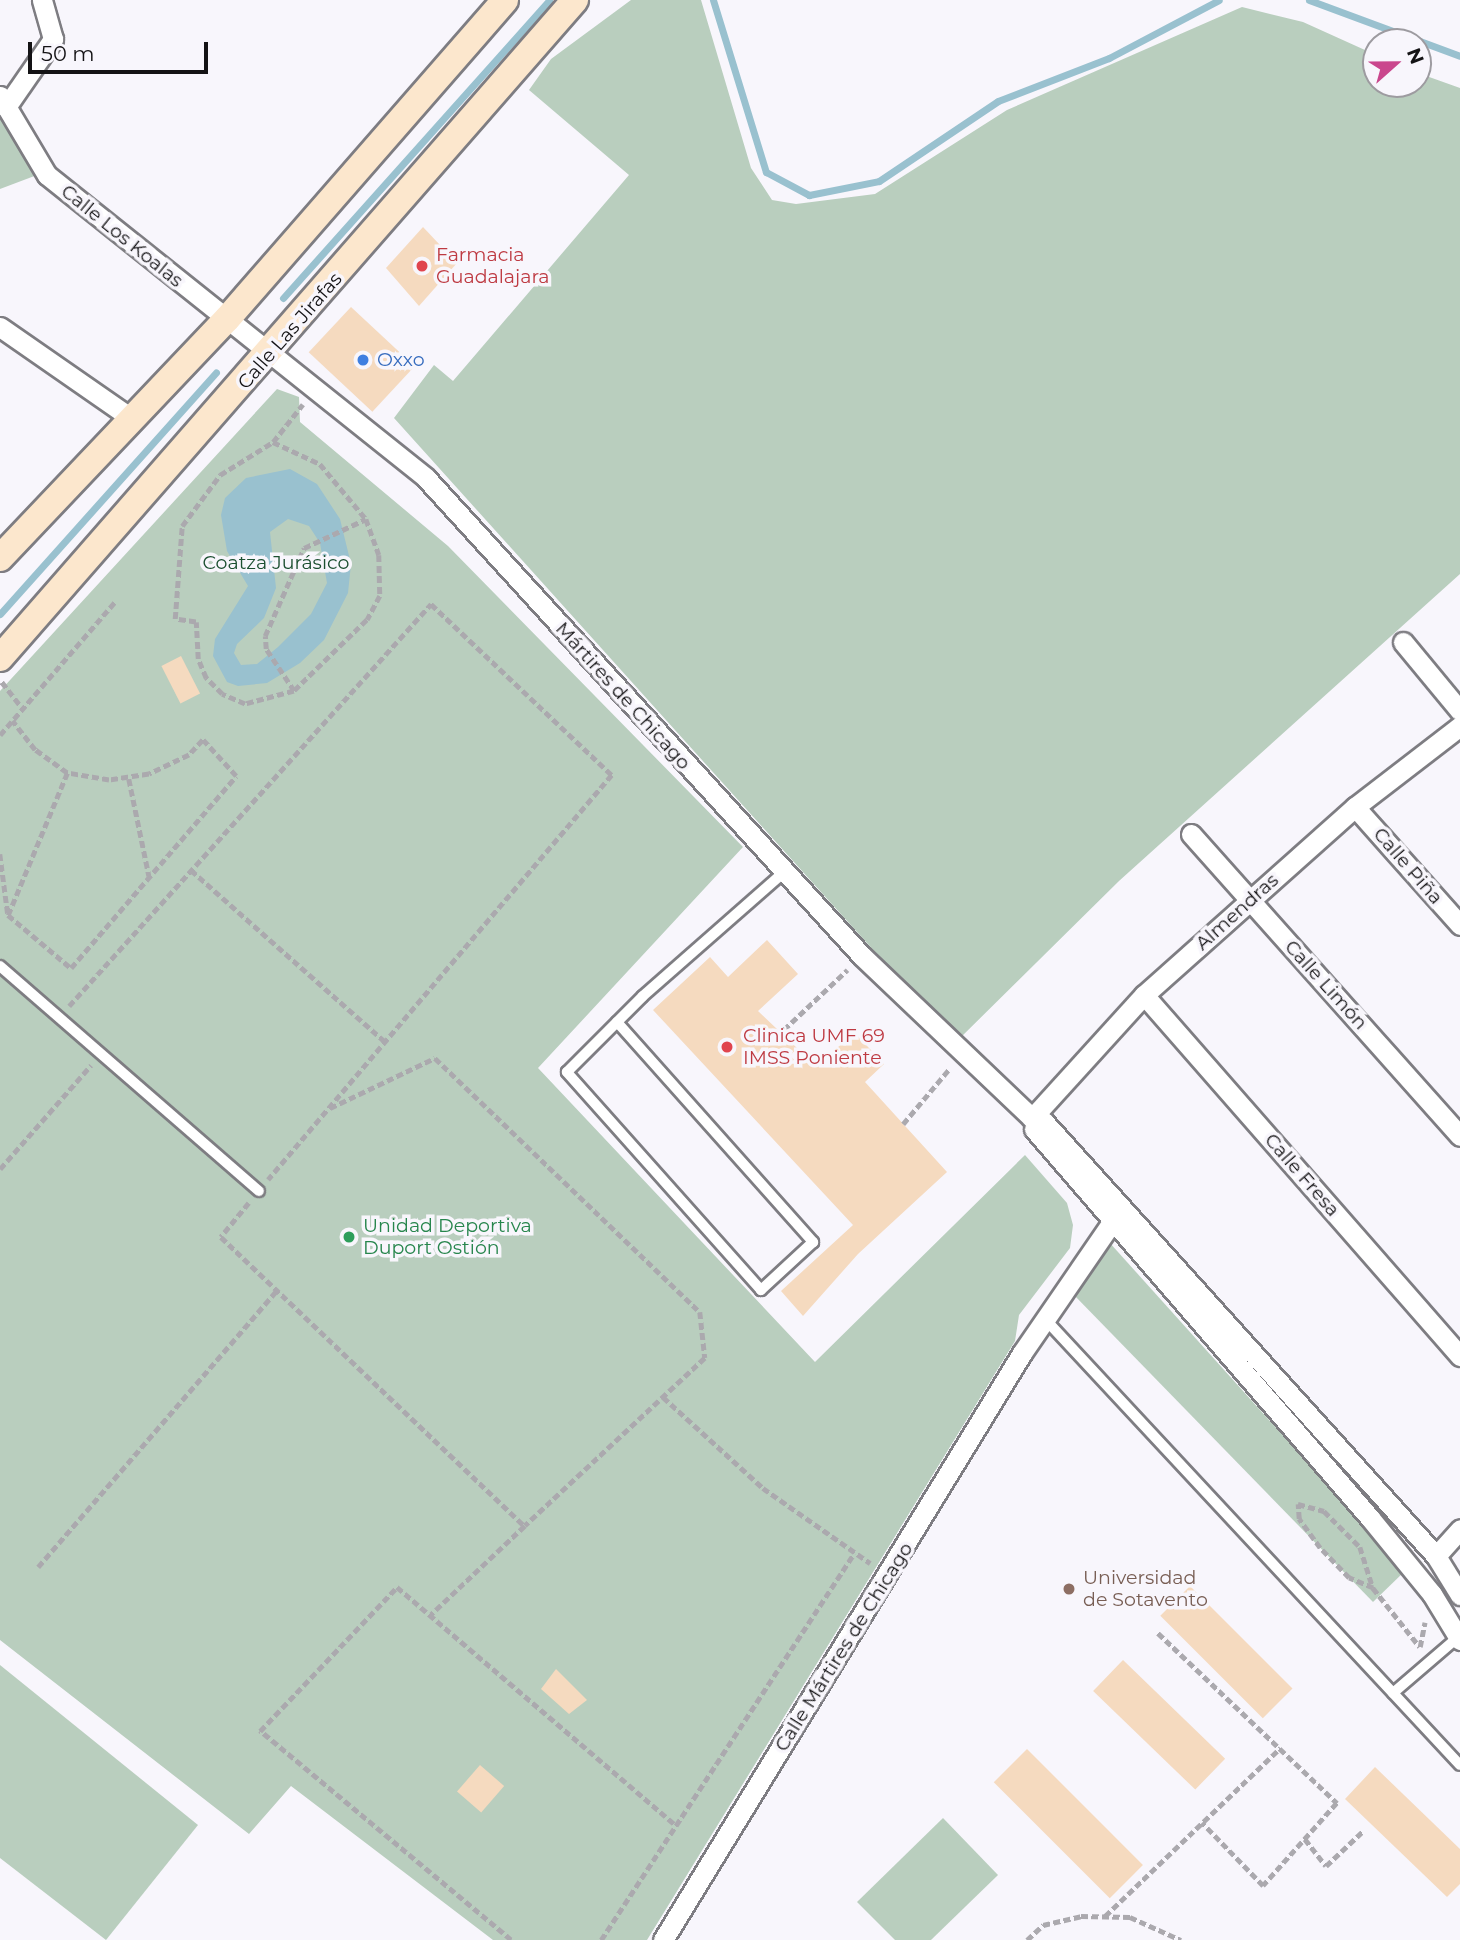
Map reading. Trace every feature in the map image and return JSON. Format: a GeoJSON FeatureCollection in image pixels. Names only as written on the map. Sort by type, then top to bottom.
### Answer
{"type":"FeatureCollection","features":[{"type":"Feature","properties":{"kind":"main road"},"geometry":{"type":"LineString","coordinates":[[0,558],[227,319],[505,0]]}},
{"type":"Feature","properties":{"kind":"main road","name":"Calle Las Jirafas"},"geometry":{"type":"LineString","coordinates":[[0,658],[269,355],[575,0]]}},
{"type":"Feature","properties":{"kind":"street"},"geometry":{"type":"LineString","coordinates":[[3,101],[53,39],[42,0]]}},
{"type":"Feature","properties":{"kind":"street","name":"Calle Los Koalas"},"geometry":{"type":"LineString","coordinates":[[3,101],[47,175],[269,355]]}},
{"type":"Feature","properties":{"kind":"street"},"geometry":{"type":"LineString","coordinates":[[0,327],[131,418]]}},
{"type":"Feature","properties":{"kind":"street","name":"Mártires de Chicago"},"geometry":{"type":"LineString","coordinates":[[269,355],[426,478],[862,956],[964,1052]]}},
{"type":"Feature","properties":{"kind":"street"},"geometry":{"type":"LineString","coordinates":[[1403,642],[1460,711]]}},
{"type":"Feature","properties":{"kind":"street","name":"Almendras"},"geometry":{"type":"LineString","coordinates":[[1032,1118],[1144,995],[1355,807],[1460,726]]}},
{"type":"Feature","properties":{"kind":"street","name":"Calle Piña"},"geometry":{"type":"LineString","coordinates":[[1355,807],[1460,925]]}},
{"type":"Feature","properties":{"kind":"street","name":"Calle Limón"},"geometry":{"type":"LineString","coordinates":[[1191,834],[1460,1136]]}},
{"type":"Feature","properties":{"kind":"street","name":"Calle Fresa"},"geometry":{"type":"LineString","coordinates":[[1144,995],[1460,1356]]}},
{"type":"Feature","properties":{"kind":"street"},"geometry":{"type":"LineString","coordinates":[[964,1052],[1032,1118],[1044,1122],[1117,1215],[1432,1594],[1459,1639]]}},
{"type":"Feature","properties":{"kind":"street"},"geometry":{"type":"LineString","coordinates":[[1045,1319],[1117,1215]]}},
{"type":"Feature","properties":{"kind":"street"},"geometry":{"type":"LineString","coordinates":[[1117,1215],[1436,1556],[1460,1595]]}},
{"type":"Feature","properties":{"kind":"street","name":"Calle Mártires de Chicago"},"geometry":{"type":"LineString","coordinates":[[663,1940],[1045,1319]]}},
{"type":"Feature","properties":{"kind":"street"},"geometry":{"type":"LineString","coordinates":[[1436,1556],[1460,1529]]}},
{"type":"Feature","properties":{"kind":"lane"},"geometry":{"type":"LineString","coordinates":[[617,1022],[813,1242],[761,1290],[567,1072],[617,1022],[784,872]]}},
{"type":"Feature","properties":{"kind":"lane"},"geometry":{"type":"LineString","coordinates":[[0,966],[259,1191]]}},
{"type":"Feature","properties":{"kind":"lane"},"geometry":{"type":"LineString","coordinates":[[1045,1319],[1460,1765]]}},
{"type":"Feature","properties":{"kind":"lane"},"geometry":{"type":"LineString","coordinates":[[1394,1693],[1459,1639]]}},
{"type":"Feature","properties":{"kind":"path"},"geometry":{"type":"LineString","coordinates":[[273,442],[320,464],[366,519],[379,555],[376,607],[294,691],[245,704],[222,694],[198,659],[195,622],[175,619],[182,526],[235,461],[273,442],[314,390]]}},
{"type":"Feature","properties":{"kind":"path"},"geometry":{"type":"LineString","coordinates":[[294,691],[266,649],[265,636],[304,548],[312,541],[366,519]]}},
{"type":"Feature","properties":{"kind":"path"},"geometry":{"type":"LineString","coordinates":[[0,735],[115,602]]}},
{"type":"Feature","properties":{"kind":"path"},"geometry":{"type":"LineString","coordinates":[[59,1017],[431,604],[612,775],[384,1041],[221,1237],[525,1526]]}},
{"type":"Feature","properties":{"kind":"path"},"geometry":{"type":"LineString","coordinates":[[0,679],[23,709]]}},
{"type":"Feature","properties":{"kind":"path"},"geometry":{"type":"LineString","coordinates":[[0,854],[8,915],[71,968],[236,776],[203,740],[166,769],[129,779],[67,773],[36,750],[12,721]]}},
{"type":"Feature","properties":{"kind":"path"},"geometry":{"type":"LineString","coordinates":[[8,915],[67,773]]}},
{"type":"Feature","properties":{"kind":"path"},"geometry":{"type":"LineString","coordinates":[[129,779],[150,876]]}},
{"type":"Feature","properties":{"kind":"path"},"geometry":{"type":"LineString","coordinates":[[191,870],[384,1041]]}},
{"type":"Feature","properties":{"kind":"path"},"geometry":{"type":"LineString","coordinates":[[776,1037],[862,956]]}},
{"type":"Feature","properties":{"kind":"path"},"geometry":{"type":"LineString","coordinates":[[904,1124],[964,1052]]}},
{"type":"Feature","properties":{"kind":"path"},"geometry":{"type":"LineString","coordinates":[[0,1169],[101,1054]]}},
{"type":"Feature","properties":{"kind":"path"},"geometry":{"type":"LineString","coordinates":[[326,1110],[435,1058],[700,1312],[705,1358],[431,1615]]}},
{"type":"Feature","properties":{"kind":"path"},"geometry":{"type":"LineString","coordinates":[[38,1567],[277,1290]]}},
{"type":"Feature","properties":{"kind":"path"},"geometry":{"type":"LineString","coordinates":[[663,1397],[763,1488],[853,1553],[889,1575]]}},
{"type":"Feature","properties":{"kind":"path"},"geometry":{"type":"LineString","coordinates":[[1373,1588],[1349,1578],[1320,1548],[1299,1519],[1298,1504],[1324,1511],[1360,1547],[1373,1588],[1420,1647],[1432,1594]]}},
{"type":"Feature","properties":{"kind":"path"},"geometry":{"type":"LineString","coordinates":[[601,1940],[853,1553]]}},
{"type":"Feature","properties":{"kind":"path"},"geometry":{"type":"LineString","coordinates":[[511,1940],[260,1731],[397,1587],[676,1825]]}},
{"type":"Feature","properties":{"kind":"path"},"geometry":{"type":"LineString","coordinates":[[1158,1633],[1337,1803],[1264,1886],[1202,1823]]}},
{"type":"Feature","properties":{"kind":"path"},"geometry":{"type":"LineString","coordinates":[[1105,1916],[1280,1748]]}},
{"type":"Feature","properties":{"kind":"path"},"geometry":{"type":"LineString","coordinates":[[1306,1839],[1326,1866],[1363,1832]]}},
{"type":"Feature","properties":{"kind":"path"},"geometry":{"type":"LineString","coordinates":[[1027,1940],[1043,1925],[1105,1916],[1130,1917],[1181,1940]]}},
{"type":"Feature","properties":{"kind":"green space"},"geometry":{"type":"Polygon","coordinates":[[[631,0],[701,0],[751,168],[772,200],[796,204],[875,194],[1007,110],[1242,7],[1303,22],[1362,49],[1362,98],[1432,98],[1432,78],[1460,88],[1460,574],[1119,881],[956,1042],[394,418],[434,365],[453,381],[629,175],[529,90],[551,59],[631,0]]]}},
{"type":"Feature","properties":{"kind":"green space"},"geometry":{"type":"Polygon","coordinates":[[[0,93],[45,172],[0,189],[0,93]]]}},
{"type":"Feature","properties":{"kind":"green space","name":"Unidad Deportiva Duport Ostión"},"geometry":{"type":"Polygon","coordinates":[[[277,389],[299,397],[300,422],[448,546],[743,847],[538,1068],[815,1362],[1025,1155],[1067,1203],[1073,1225],[1070,1248],[1019,1315],[1015,1341],[647,1940],[493,1940],[291,1786],[249,1834],[0,1640],[0,691],[277,389]]]}},
{"type":"Feature","properties":{"kind":"green space"},"geometry":{"type":"Polygon","coordinates":[[[1109,1242],[1405,1571],[1373,1602],[1073,1294],[1109,1242]]]}},
{"type":"Feature","properties":{"kind":"green space"},"geometry":{"type":"Polygon","coordinates":[[[0,1665],[198,1825],[106,1940],[0,1858],[0,1665]]]}},
{"type":"Feature","properties":{"kind":"green space"},"geometry":{"type":"Polygon","coordinates":[[[943,1818],[998,1875],[931,1940],[895,1940],[857,1902],[943,1818]]]}},
{"type":"Feature","properties":{"kind":"water"},"geometry":{"type":"Polygon","coordinates":[[[290,469],[317,484],[340,519],[351,564],[348,593],[324,640],[300,663],[267,683],[238,686],[227,682],[213,656],[215,639],[248,586],[227,551],[221,515],[225,498],[246,478],[290,469]],[[288,519],[270,532],[276,588],[264,618],[237,644],[234,653],[241,665],[257,664],[278,647],[311,614],[327,583],[320,543],[309,526],[288,519]]]}},
{"type":"Feature","properties":{"kind":"building","name":"Farmacia Guadalajara"},"geometry":{"type":"Polygon","coordinates":[[[423,227],[457,263],[419,306],[386,268],[423,227]]]}},
{"type":"Feature","properties":{"kind":"building","name":"Oxxo"},"geometry":{"type":"Polygon","coordinates":[[[351,307],[415,366],[372,412],[309,352],[351,307]]]}},
{"type":"Feature","properties":{"kind":"building"},"geometry":{"type":"Polygon","coordinates":[[[181,656],[200,693],[180,703],[161,666],[181,656]]]}},
{"type":"Feature","properties":{"kind":"building"},"geometry":{"type":"Polygon","coordinates":[[[767,940],[798,974],[758,1011],[817,1067],[854,1032],[884,1064],[865,1082],[947,1172],[858,1254],[803,1316],[781,1291],[853,1225],[653,1010],[710,957],[728,977],[767,940]]]}},
{"type":"Feature","properties":{"kind":"building"},"geometry":{"type":"Polygon","coordinates":[[[1190,1586],[1293,1689],[1263,1718],[1160,1616],[1190,1586]]]}},
{"type":"Feature","properties":{"kind":"building"},"geometry":{"type":"Polygon","coordinates":[[[1123,1660],[1225,1759],[1195,1790],[1093,1691],[1123,1660]]]}},
{"type":"Feature","properties":{"kind":"building"},"geometry":{"type":"Polygon","coordinates":[[[556,1669],[587,1700],[569,1714],[541,1689],[556,1669]]]}},
{"type":"Feature","properties":{"kind":"building"},"geometry":{"type":"Polygon","coordinates":[[[1027,1749],[1143,1865],[1110,1898],[994,1782],[1027,1749]]]}},
{"type":"Feature","properties":{"kind":"building"},"geometry":{"type":"Polygon","coordinates":[[[480,1765],[504,1786],[481,1812],[457,1791],[480,1765]]]}},
{"type":"Feature","properties":{"kind":"building"},"geometry":{"type":"Polygon","coordinates":[[[1375,1767],[1460,1849],[1460,1884],[1447,1897],[1345,1799],[1375,1767]]]}},
{"type":"Feature","properties":{"kind":"waterway"},"geometry":{"type":"LineString","coordinates":[[283,298],[549,0]]}},
{"type":"Feature","properties":{"kind":"waterway"},"geometry":{"type":"LineString","coordinates":[[713,0],[766,172],[809,195],[879,181],[998,101],[1109,58],[1219,0]]}},
{"type":"Feature","properties":{"kind":"waterway"},"geometry":{"type":"LineString","coordinates":[[1309,0],[1460,56]]}},
{"type":"Feature","properties":{"kind":"waterway"},"geometry":{"type":"LineString","coordinates":[[0,614],[216,372]]}},
{"type":"Feature","properties":{"kind":"place","name":"Farmacia Guadalajara"},"geometry":{"type":"Point","coordinates":[422,266]}},
{"type":"Feature","properties":{"kind":"place","name":"Oxxo"},"geometry":{"type":"Point","coordinates":[363,360]}},
{"type":"Feature","properties":{"kind":"place","name":"Clinica UMF 69 IMSS Poniente"},"geometry":{"type":"Point","coordinates":[727,1047]}},
{"type":"Feature","properties":{"kind":"place","name":"Unidad Deportiva Duport Ostión"},"geometry":{"type":"Point","coordinates":[349,1237]}},
{"type":"Feature","properties":{"kind":"place","name":"Universidad de Sotavento"},"geometry":{"type":"Point","coordinates":[1069,1589]}},
{"type":"Feature","properties":{"kind":"park label","name":"Coatza Jurásico"},"geometry":{"type":"Point","coordinates":[276,563]}}]}
